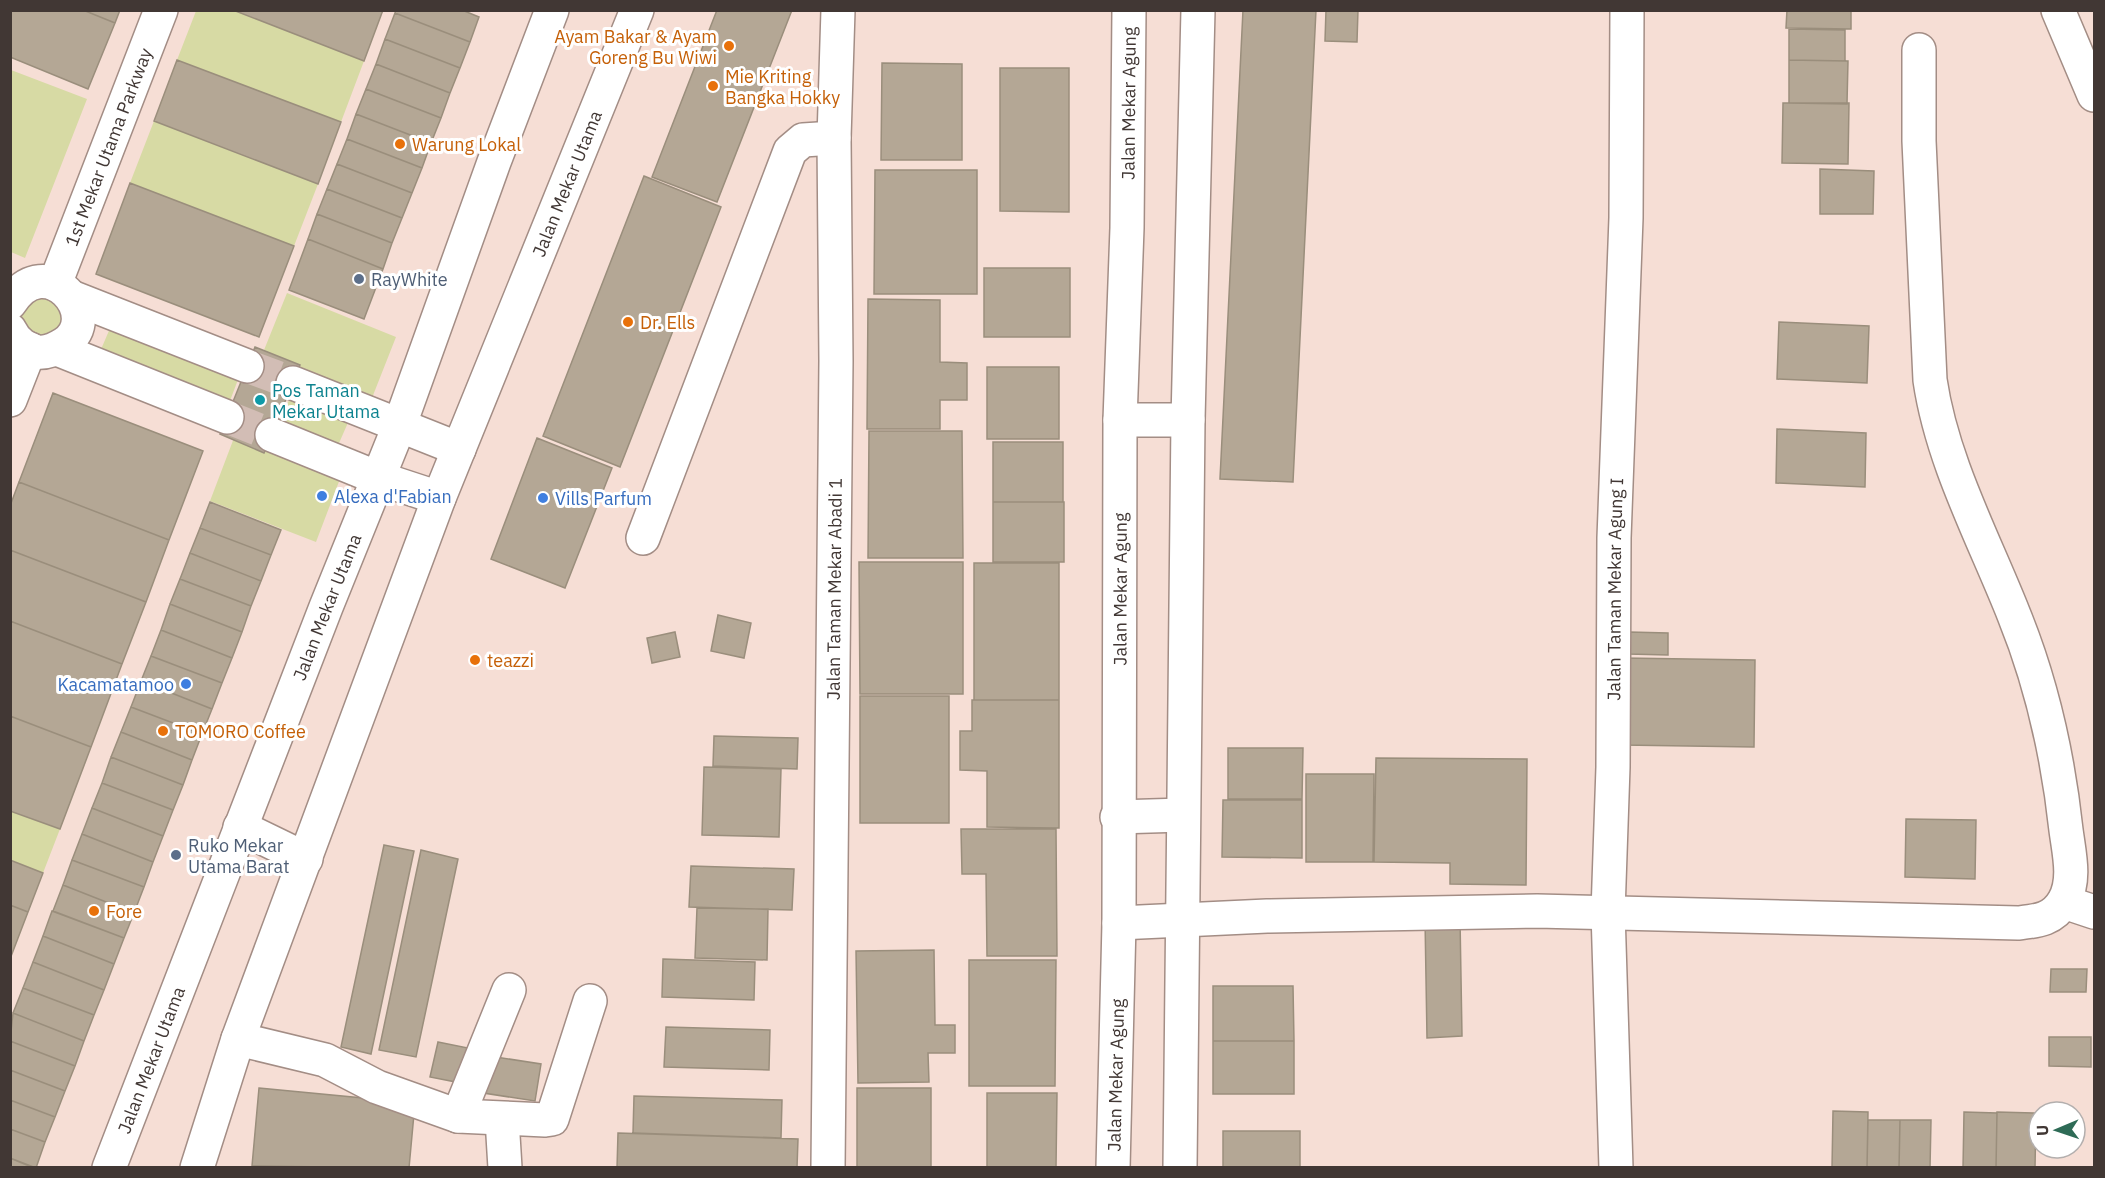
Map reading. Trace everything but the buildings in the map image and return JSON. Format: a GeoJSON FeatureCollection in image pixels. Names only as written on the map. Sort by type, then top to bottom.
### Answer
{"type":"FeatureCollection","features":[{"type":"Feature","properties":{"kind":"main road","name":"1st Mekar Utama Parkway"},"geometry":{"type":"LineString","coordinates":[[35,290],[161,10]]}},
{"type":"Feature","properties":{"kind":"main road","name":"Jalan Mekar Utama"},"geometry":{"type":"LineString","coordinates":[[109,1167],[240,827],[400,424],[494,162],[552,10]]}},
{"type":"Feature","properties":{"kind":"main road","name":"Jalan Mekar Utama"},"geometry":{"type":"LineString","coordinates":[[197,1167],[238,1039],[439,498],[637,10]]}},
{"type":"Feature","properties":{"kind":"main road","name":"Jalan Taman Mekar Abadi 1"},"geometry":{"type":"LineString","coordinates":[[828,1167],[836,361],[834,138],[838,10]]}},
{"type":"Feature","properties":{"kind":"main road","name":"Jalan Mekar Agung"},"geometry":{"type":"LineString","coordinates":[[1113,1167],[1119,923],[1117,817],[1120,420],[1127,228],[1129,10]]}},
{"type":"Feature","properties":{"kind":"main road"},"geometry":{"type":"LineString","coordinates":[[1180,1167],[1188,420],[1198,10]]}},
{"type":"Feature","properties":{"kind":"main road","name":"Jalan Taman Mekar Agung I"},"geometry":{"type":"LineString","coordinates":[[1616,1167],[1608,912],[1613,767],[1614,549],[1626,218],[1627,10]]}},
{"type":"Feature","properties":{"kind":"main road"},"geometry":{"type":"LineString","coordinates":[[2058,10],[2090,81]]}},
{"type":"Feature","properties":{"kind":"main road"},"geometry":{"type":"LineString","coordinates":[[2076,10],[2090,81]]}},
{"type":"Feature","properties":{"kind":"main road"},"geometry":{"type":"LineString","coordinates":[[1119,923],[1182,922],[1267,916],[1608,912],[2018,923],[2048,919],[2064,902],[2072,880],[2060,779],[2046,710],[2015,618],[1959,481],[1934,409],[1930,380],[1919,141],[1919,50]]}},
{"type":"Feature","properties":{"kind":"main road"},"geometry":{"type":"LineString","coordinates":[[643,538],[790,151],[803,140],[834,138]]}},
{"type":"Feature","properties":{"kind":"main road"},"geometry":{"type":"LineString","coordinates":[[33,343],[67,342],[76,329],[78,314],[35,290]]}},
{"type":"Feature","properties":{"kind":"main road"},"geometry":{"type":"LineString","coordinates":[[35,290],[247,366]]}},
{"type":"Feature","properties":{"kind":"main road"},"geometry":{"type":"LineString","coordinates":[[10,400],[33,343]]}},
{"type":"Feature","properties":{"kind":"main road"},"geometry":{"type":"LineString","coordinates":[[33,343],[227,417]]}},
{"type":"Feature","properties":{"kind":"main road"},"geometry":{"type":"LineString","coordinates":[[292,382],[459,449]]}},
{"type":"Feature","properties":{"kind":"main road"},"geometry":{"type":"LineString","coordinates":[[1120,420],[1188,420]]}},
{"type":"Feature","properties":{"kind":"main road"},"geometry":{"type":"LineString","coordinates":[[272,435],[378,478],[439,498]]}},
{"type":"Feature","properties":{"kind":"main road"},"geometry":{"type":"LineString","coordinates":[[1117,817],[1183,815]]}},
{"type":"Feature","properties":{"kind":"main road"},"geometry":{"type":"LineString","coordinates":[[240,827],[306,859]]}},
{"type":"Feature","properties":{"kind":"main road"},"geometry":{"type":"LineString","coordinates":[[2064,902],[2094,912]]}},
{"type":"Feature","properties":{"kind":"main road"},"geometry":{"type":"LineString","coordinates":[[458,1116],[509,990]]}},
{"type":"Feature","properties":{"kind":"main road"},"geometry":{"type":"LineString","coordinates":[[238,1039],[325,1060],[377,1087],[458,1116],[552,1119],[590,1001]]}},
{"type":"Feature","properties":{"kind":"main road"},"geometry":{"type":"LineString","coordinates":[[502,1119],[505,1167]]}},
{"type":"Feature","properties":{"kind":"green space"},"geometry":{"type":"Polygon","coordinates":[[[233,10],[364,61],[341,122],[177,60],[196,11],[233,10]]]}},
{"type":"Feature","properties":{"kind":"green space"},"geometry":{"type":"Polygon","coordinates":[[[11,70],[87,99],[25,258],[11,252],[11,70]]]}},
{"type":"Feature","properties":{"kind":"green space"},"geometry":{"type":"Polygon","coordinates":[[[154,121],[318,184],[294,246],[130,183],[154,121]]]}},
{"type":"Feature","properties":{"kind":"green space"},"geometry":{"type":"Polygon","coordinates":[[[287,293],[396,337],[370,403],[260,360],[287,293]]]}},
{"type":"Feature","properties":{"kind":"green space"},"geometry":{"type":"Polygon","coordinates":[[[43,296],[58,302],[64,317],[58,332],[43,338],[28,332],[22,317],[28,302],[43,296]]]}},
{"type":"Feature","properties":{"kind":"green space"},"geometry":{"type":"Polygon","coordinates":[[[111,326],[239,377],[228,406],[99,354],[111,326]]]}},
{"type":"Feature","properties":{"kind":"green space"},"geometry":{"type":"Polygon","coordinates":[[[292,393],[350,418],[336,450],[278,426],[292,393]]]}},
{"type":"Feature","properties":{"kind":"green space"},"geometry":{"type":"Polygon","coordinates":[[[237,430],[343,471],[316,542],[210,501],[237,430]]]}},
{"type":"Feature","properties":{"kind":"green space"},"geometry":{"type":"Polygon","coordinates":[[[10,811],[60,829],[43,873],[11,860],[10,811]]]}},
{"type":"Feature","properties":{"kind":"tunnel"},"geometry":{"type":"LineString","coordinates":[[247,366],[293,383]]}},
{"type":"Feature","properties":{"kind":"tunnel"},"geometry":{"type":"LineString","coordinates":[[227,417],[272,435]]}},
{"type":"Feature","properties":{"kind":"place","name":"Ayam Bakar & Ayam Goreng Bu Wiwi"},"geometry":{"type":"Point","coordinates":[729,46]}},
{"type":"Feature","properties":{"kind":"place","name":"Mie Kriting Bangka Hokky"},"geometry":{"type":"Point","coordinates":[713,86]}},
{"type":"Feature","properties":{"kind":"place","name":"Warung Lokal"},"geometry":{"type":"Point","coordinates":[400,144]}},
{"type":"Feature","properties":{"kind":"place","name":"RayWhite"},"geometry":{"type":"Point","coordinates":[359,279]}},
{"type":"Feature","properties":{"kind":"place","name":"Dr. Ells"},"geometry":{"type":"Point","coordinates":[628,322]}},
{"type":"Feature","properties":{"kind":"place","name":"Pos Taman Mekar Utama"},"geometry":{"type":"Point","coordinates":[260,400]}},
{"type":"Feature","properties":{"kind":"place","name":"Alexa d'Fabian"},"geometry":{"type":"Point","coordinates":[322,496]}},
{"type":"Feature","properties":{"kind":"place","name":"Vills Parfum"},"geometry":{"type":"Point","coordinates":[543,498]}},
{"type":"Feature","properties":{"kind":"place","name":"teazzi"},"geometry":{"type":"Point","coordinates":[475,660]}},
{"type":"Feature","properties":{"kind":"place","name":"Kacamatamoo"},"geometry":{"type":"Point","coordinates":[186,684]}},
{"type":"Feature","properties":{"kind":"place","name":"TOMORO Coffee"},"geometry":{"type":"Point","coordinates":[163,731]}},
{"type":"Feature","properties":{"kind":"place","name":"Ruko Mekar Utama Barat"},"geometry":{"type":"Point","coordinates":[176,855]}},
{"type":"Feature","properties":{"kind":"place","name":"Fore"},"geometry":{"type":"Point","coordinates":[94,911]}}]}
